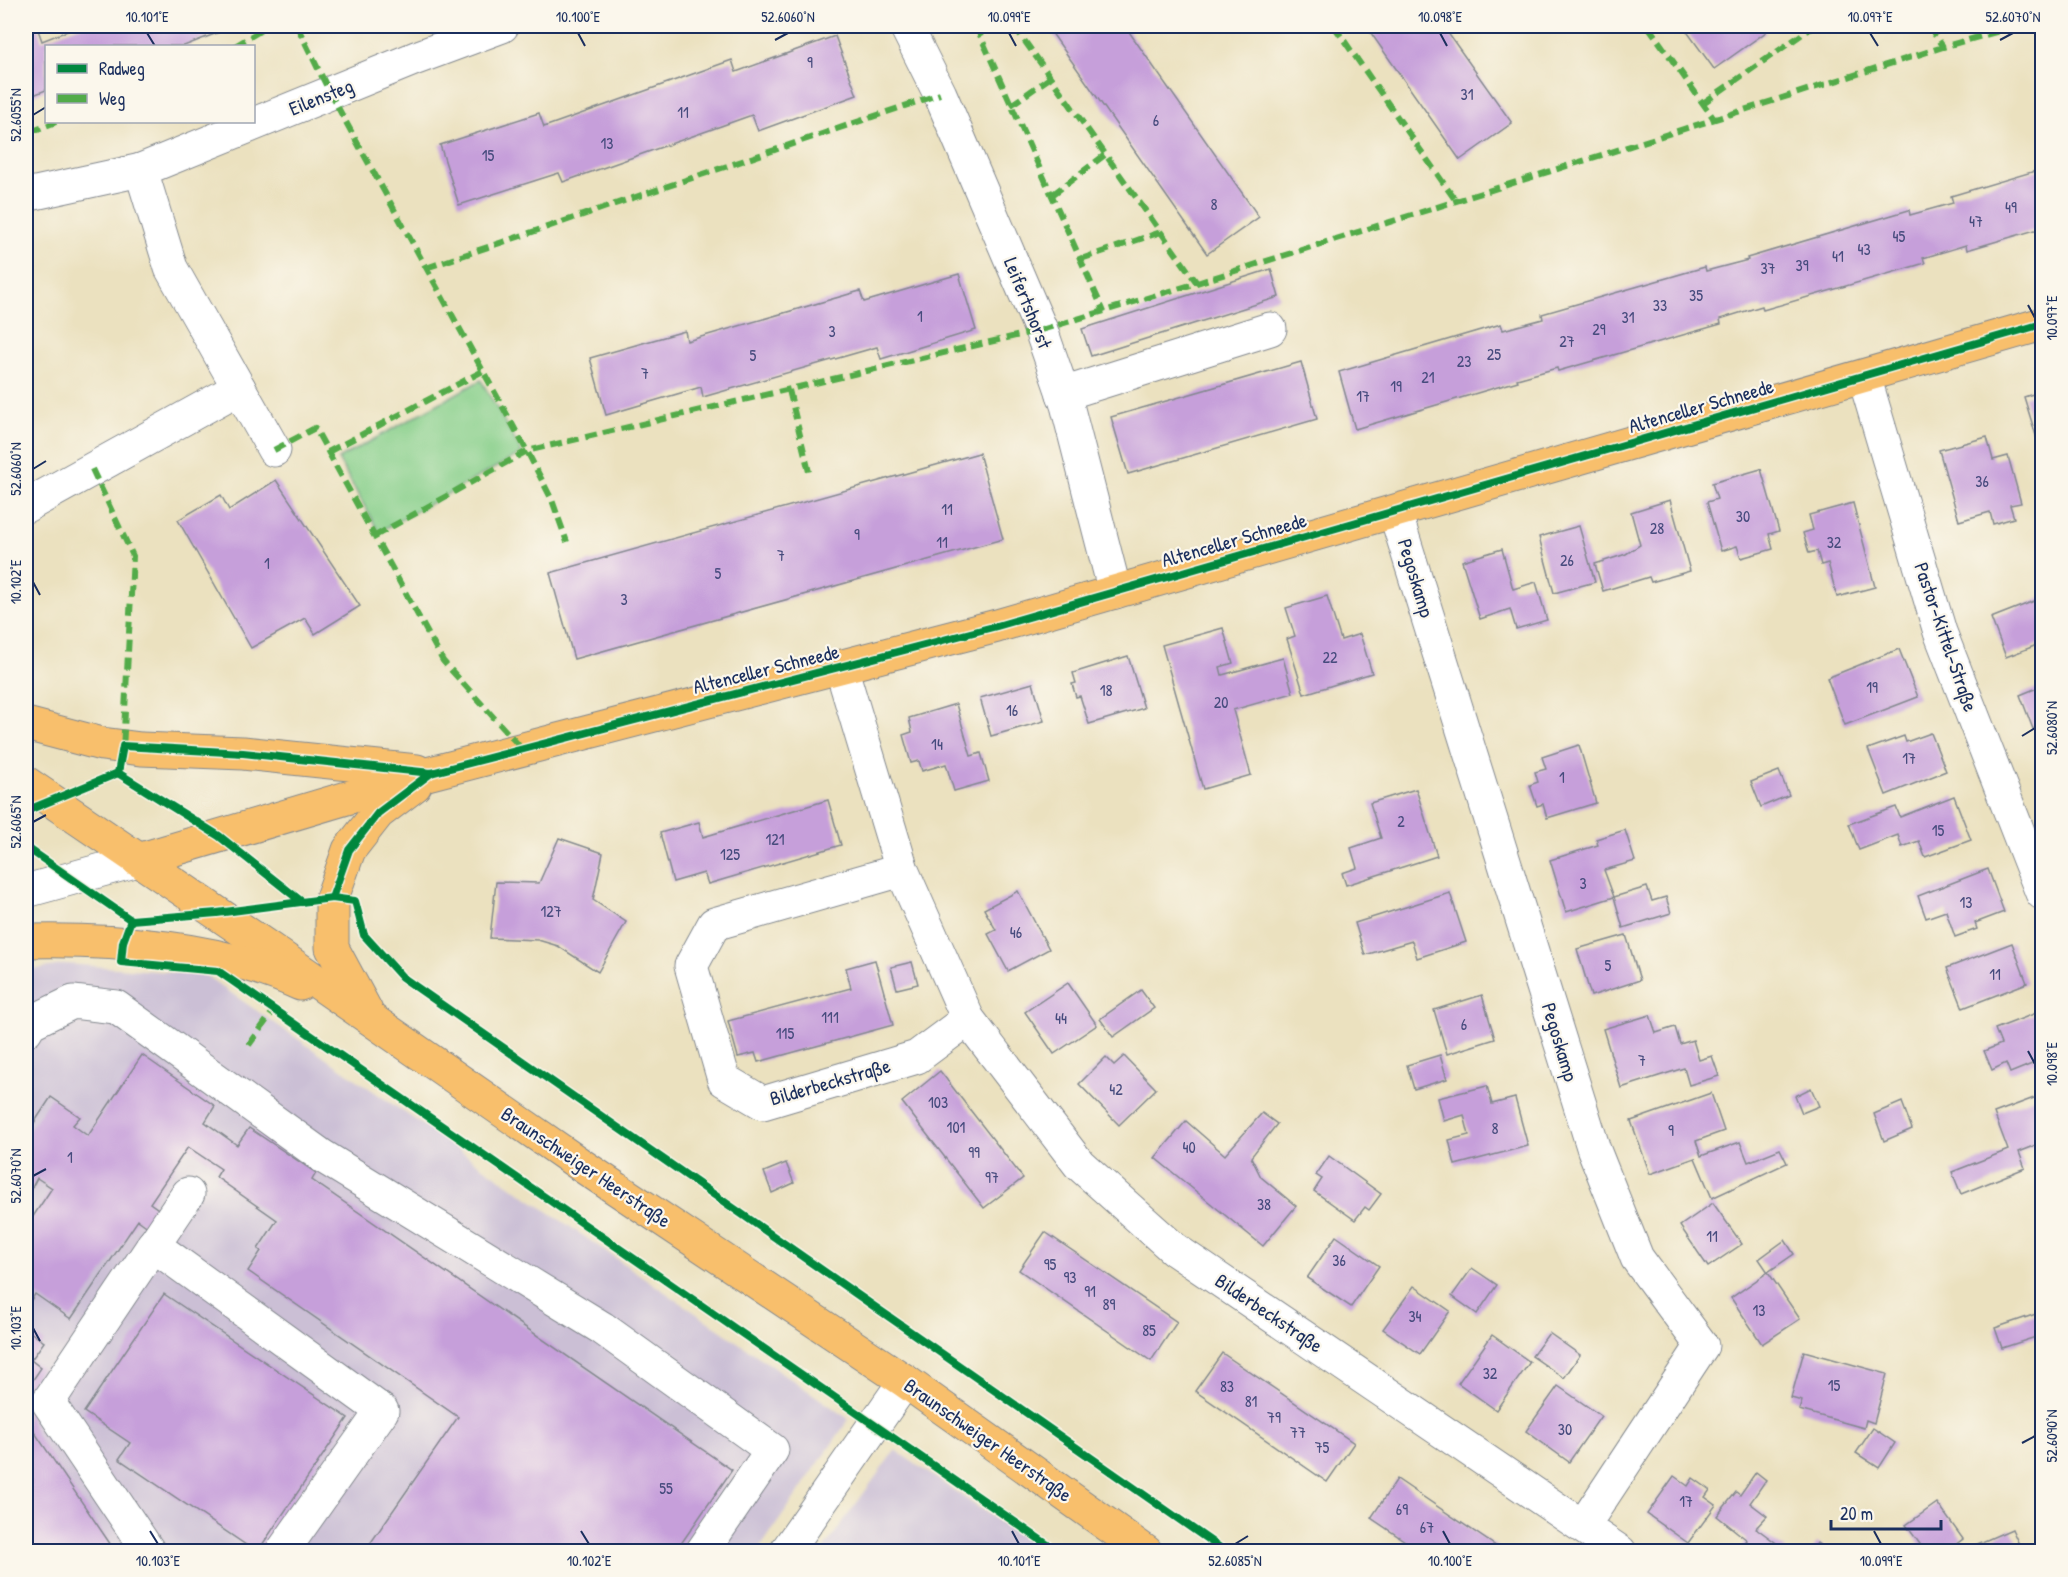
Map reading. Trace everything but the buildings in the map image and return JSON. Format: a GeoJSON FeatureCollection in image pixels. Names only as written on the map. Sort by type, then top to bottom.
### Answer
{"type":"FeatureCollection","features":[{"type":"Feature","properties":{"kind":"main road","name":"Altenceller Schneede"},"geometry":{"type":"LineString","coordinates":[[138,860],[431,773],[997,626],[2043,324]]}},
{"type":"Feature","properties":{"kind":"main road"},"geometry":{"type":"LineString","coordinates":[[26,724],[102,744],[243,753],[431,773]]}},
{"type":"Feature","properties":{"kind":"main road"},"geometry":{"type":"LineString","coordinates":[[369,1017],[332,948],[332,898],[349,850],[378,813],[431,773]]}},
{"type":"Feature","properties":{"kind":"main road","name":"Braunschweiger Heerstraße"},"geometry":{"type":"LineString","coordinates":[[26,783],[581,1165],[905,1381],[1146,1551]]}},
{"type":"Feature","properties":{"kind":"main road"},"geometry":{"type":"LineString","coordinates":[[26,941],[123,942],[215,957],[283,976],[369,1017]]}},
{"type":"Feature","properties":{"kind":"street","name":"Eilensteg"},"geometry":{"type":"LineString","coordinates":[[26,195],[141,170],[416,58],[502,26]]}},
{"type":"Feature","properties":{"kind":"street","name":"Leifertshorst"},"geometry":{"type":"LineString","coordinates":[[906,26],[940,94],[1041,330],[1063,394],[1114,592]]}},
{"type":"Feature","properties":{"kind":"street"},"geometry":{"type":"LineString","coordinates":[[141,170],[171,268],[274,450]]}},
{"type":"Feature","properties":{"kind":"street"},"geometry":{"type":"LineString","coordinates":[[1063,394],[1270,329]]}},
{"type":"Feature","properties":{"kind":"street","name":"Pastor-Kittel-Straße"},"geometry":{"type":"LineString","coordinates":[[1864,376],[1940,632],[2043,893]]}},
{"type":"Feature","properties":{"kind":"street"},"geometry":{"type":"LineString","coordinates":[[26,506],[239,388]]}},
{"type":"Feature","properties":{"kind":"street","name":"Pegoskamp"},"geometry":{"type":"LineString","coordinates":[[1395,512],[1594,1150],[1638,1258],[1702,1346],[1583,1526]]}},
{"type":"Feature","properties":{"kind":"street","name":"Bilderbeckstraße"},"geometry":{"type":"LineString","coordinates":[[841,668],[902,870],[968,1019],[1079,1164],[1174,1249],[1620,1551]]}},
{"type":"Feature","properties":{"kind":"street"},"geometry":{"type":"LineString","coordinates":[[26,891],[138,860]]}},
{"type":"Feature","properties":{"kind":"street","name":"Bilderbeckstraße"},"geometry":{"type":"LineString","coordinates":[[902,870],[714,924],[691,966],[724,1080],[763,1103],[917,1057],[968,1019]]}},
{"type":"Feature","properties":{"kind":"street"},"geometry":{"type":"LineString","coordinates":[[26,1030],[30,1023],[73,1002],[116,1007],[322,1156],[602,1328],[772,1450],[702,1551]]}},
{"type":"Feature","properties":{"kind":"street"},"geometry":{"type":"LineString","coordinates":[[148,1551],[37,1406],[188,1194]]}},
{"type":"Feature","properties":{"kind":"street"},"geometry":{"type":"LineString","coordinates":[[153,1245],[382,1411],[282,1551]]}},
{"type":"Feature","properties":{"kind":"street"},"geometry":{"type":"LineString","coordinates":[[786,1551],[905,1381]]}},
{"type":"Feature","properties":{"kind":"shaded area"},"geometry":{"type":"Polygon","coordinates":[[[67,964],[205,975],[849,1419],[758,1551],[26,1552],[26,971],[67,964]]]}},
{"type":"Feature","properties":{"kind":"shaded area"},"geometry":{"type":"Polygon","coordinates":[[[895,1450],[1042,1551],[822,1551],[895,1450]]]}},
{"type":"Feature","properties":{"kind":"green space"},"geometry":{"type":"Polygon","coordinates":[[[481,380],[522,453],[379,532],[338,459],[481,380]]]}},
{"type":"Feature","properties":{"kind":"marked path"},"geometry":{"type":"LineString","coordinates":[[237,45],[268,26]]}},
{"type":"Feature","properties":{"kind":"marked path"},"geometry":{"type":"LineString","coordinates":[[297,26],[330,93],[527,451],[552,500],[567,542]]}},
{"type":"Feature","properties":{"kind":"marked path"},"geometry":{"type":"LineString","coordinates":[[976,26],[1104,312]]}},
{"type":"Feature","properties":{"kind":"marked path"},"geometry":{"type":"LineString","coordinates":[[1014,26],[1197,283]]}},
{"type":"Feature","properties":{"kind":"marked path"},"geometry":{"type":"LineString","coordinates":[[1334,26],[1456,201]]}},
{"type":"Feature","properties":{"kind":"marked path"},"geometry":{"type":"LineString","coordinates":[[1648,26],[1714,119]]}},
{"type":"Feature","properties":{"kind":"marked path"},"geometry":{"type":"LineString","coordinates":[[1703,103],[1814,26]]}},
{"type":"Feature","properties":{"kind":"marked path"},"geometry":{"type":"LineString","coordinates":[[1929,26],[1943,47]]}},
{"type":"Feature","properties":{"kind":"marked path"},"geometry":{"type":"LineString","coordinates":[[375,536],[527,451],[1041,330],[1197,283],[1943,47],[2017,26]]}},
{"type":"Feature","properties":{"kind":"marked path"},"geometry":{"type":"LineString","coordinates":[[1011,105],[1051,77]]}},
{"type":"Feature","properties":{"kind":"marked path"},"geometry":{"type":"LineString","coordinates":[[426,268],[940,94]]}},
{"type":"Feature","properties":{"kind":"marked path"},"geometry":{"type":"LineString","coordinates":[[30,132],[53,123]]}},
{"type":"Feature","properties":{"kind":"marked path"},"geometry":{"type":"LineString","coordinates":[[1052,195],[1106,154]]}},
{"type":"Feature","properties":{"kind":"marked path"},"geometry":{"type":"LineString","coordinates":[[1081,259],[1161,232]]}},
{"type":"Feature","properties":{"kind":"marked path"},"geometry":{"type":"LineString","coordinates":[[328,452],[483,371]]}},
{"type":"Feature","properties":{"kind":"marked path"},"geometry":{"type":"LineString","coordinates":[[789,390],[810,476]]}},
{"type":"Feature","properties":{"kind":"marked path"},"geometry":{"type":"LineString","coordinates":[[274,450],[315,428],[443,661],[522,749]]}},
{"type":"Feature","properties":{"kind":"marked path"},"geometry":{"type":"LineString","coordinates":[[92,469],[133,556],[123,750]]}},
{"type":"Feature","properties":{"kind":"marked path"},"geometry":{"type":"LineString","coordinates":[[249,1045],[274,1010]]}},
{"type":"Feature","properties":{"kind":"cycle path"},"geometry":{"type":"LineString","coordinates":[[118,773],[123,746],[243,753],[431,773],[997,626],[2042,324]]}},
{"type":"Feature","properties":{"kind":"cycle path"},"geometry":{"type":"LineString","coordinates":[[118,773],[219,836],[302,902]]}},
{"type":"Feature","properties":{"kind":"cycle path"},"geometry":{"type":"LineString","coordinates":[[26,811],[118,773]]}},
{"type":"Feature","properties":{"kind":"cycle path"},"geometry":{"type":"LineString","coordinates":[[332,898],[349,850],[378,813],[431,773]]}},
{"type":"Feature","properties":{"kind":"cycle path"},"geometry":{"type":"LineString","coordinates":[[26,847],[131,920],[217,913],[332,898],[355,901],[364,935],[402,977],[1226,1552]]}},
{"type":"Feature","properties":{"kind":"cycle path"},"geometry":{"type":"LineString","coordinates":[[131,920],[123,942],[121,962],[218,971],[1058,1552]]}}]}
